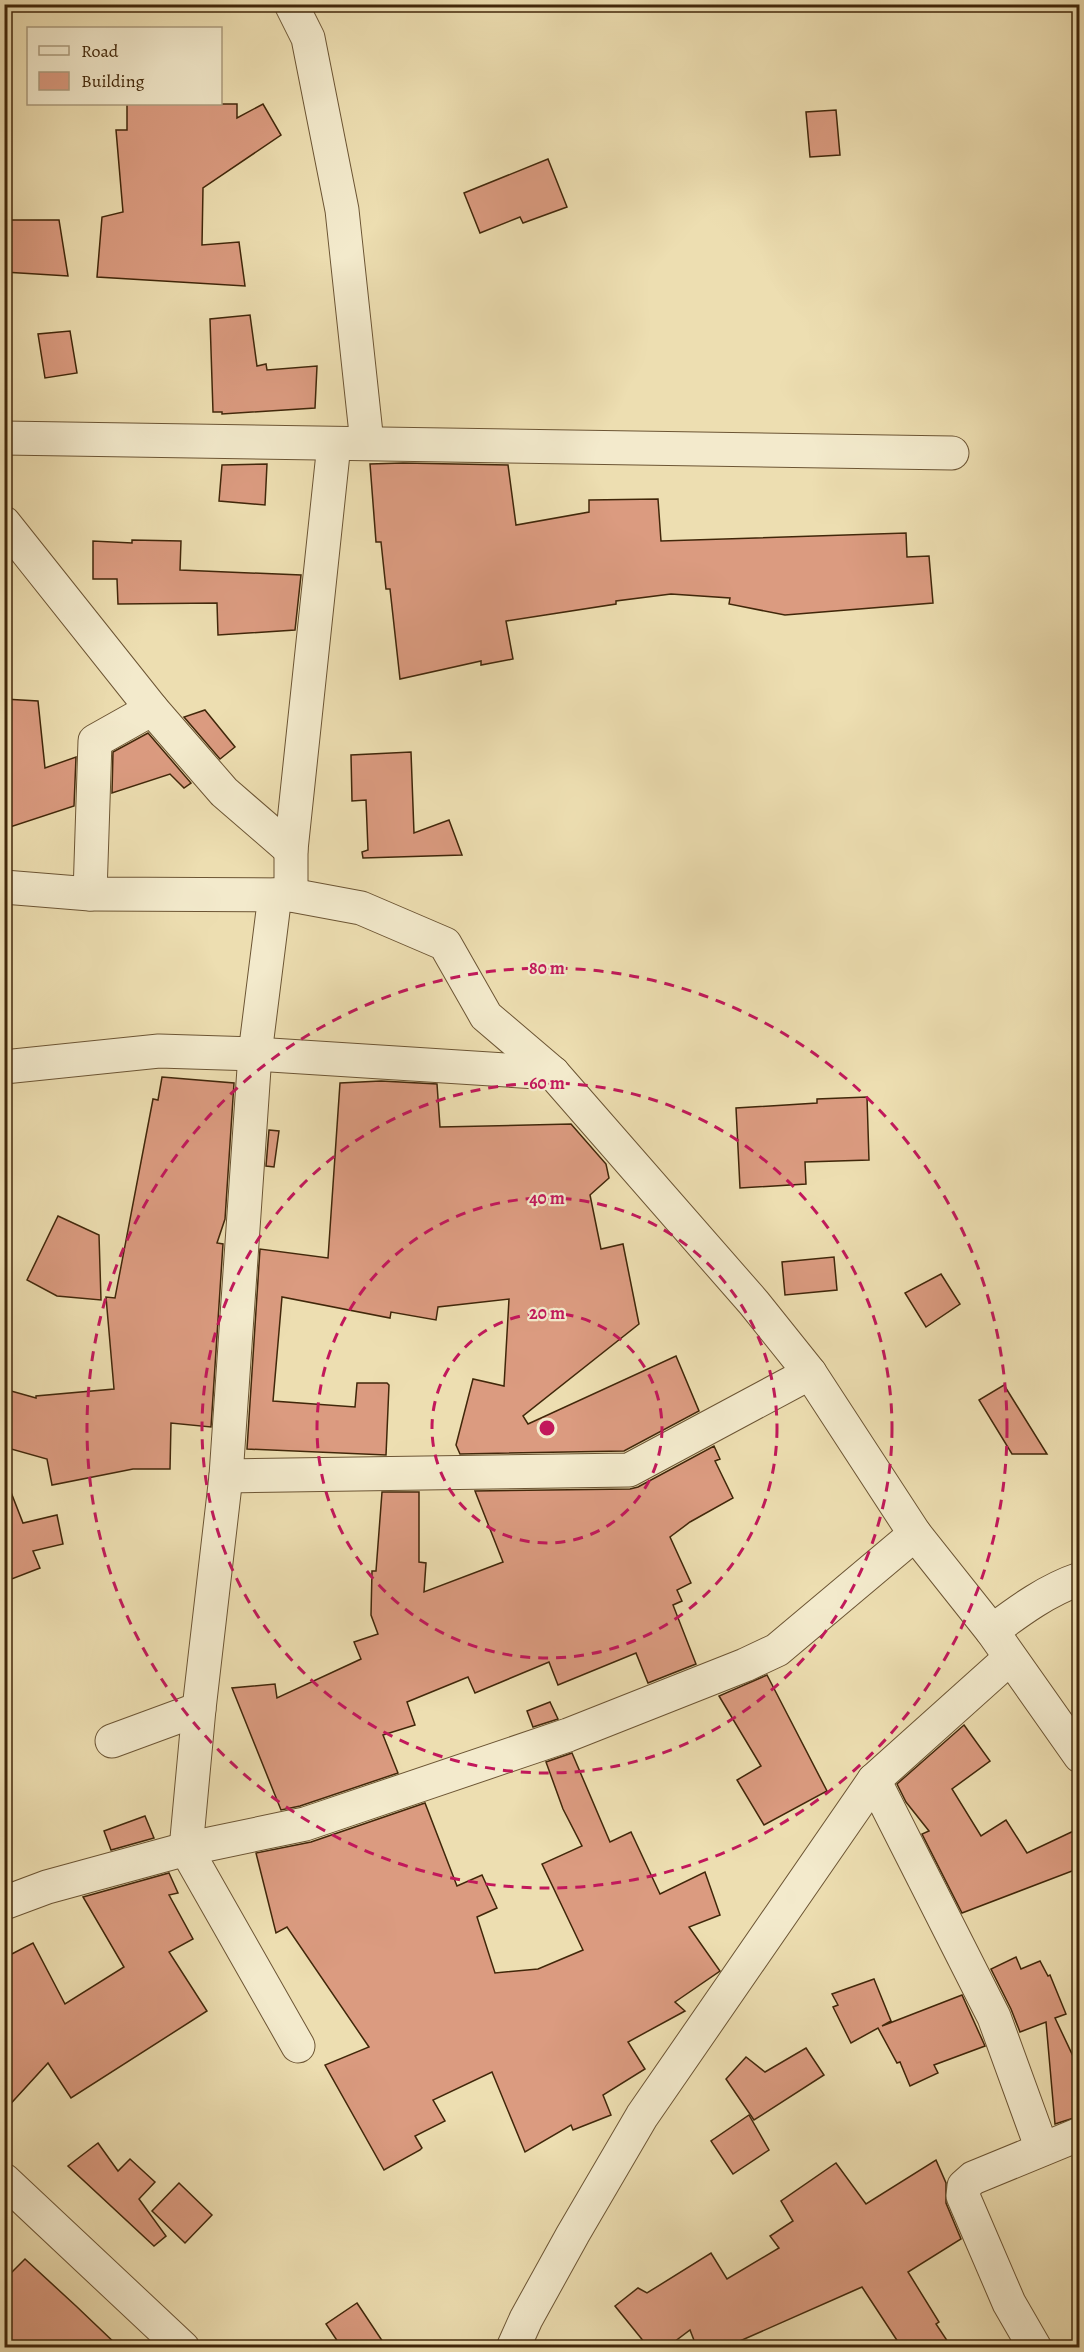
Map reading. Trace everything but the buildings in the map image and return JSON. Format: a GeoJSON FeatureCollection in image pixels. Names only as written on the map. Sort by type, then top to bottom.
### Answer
{"type":"FeatureCollection","features":[{"type":"Feature","properties":{"kind":"street"},"geometry":{"type":"LineString","coordinates":[[291,4],[308,38],[342,210],[367,443]]}},
{"type":"Feature","properties":{"kind":"street"},"geometry":{"type":"LineString","coordinates":[[4,438],[952,453]]}},
{"type":"Feature","properties":{"kind":"street"},"geometry":{"type":"LineString","coordinates":[[298,2046],[186,1849],[199,1708],[226,1476],[255,1054],[291,849],[334,444]]}},
{"type":"Feature","properties":{"kind":"street"},"geometry":{"type":"LineString","coordinates":[[4,523],[152,709],[224,792],[291,849]]}},
{"type":"Feature","properties":{"kind":"street"},"geometry":{"type":"LineString","coordinates":[[90,894],[95,741],[152,709]]}},
{"type":"Feature","properties":{"kind":"street"},"geometry":{"type":"LineString","coordinates":[[4,887],[90,894],[283,895],[361,908],[445,944],[486,1016],[553,1073],[754,1303],[810,1373],[915,1534],[992,1632],[1080,1756]]}},
{"type":"Feature","properties":{"kind":"street"},"geometry":{"type":"LineString","coordinates":[[4,1067],[159,1051],[255,1054],[553,1073]]}},
{"type":"Feature","properties":{"kind":"street"},"geometry":{"type":"LineString","coordinates":[[226,1476],[628,1470],[810,1373]]}},
{"type":"Feature","properties":{"kind":"street"},"geometry":{"type":"LineString","coordinates":[[4,1903],[47,1887],[186,1849],[316,1820],[568,1735],[745,1665],[777,1650],[915,1534]]}},
{"type":"Feature","properties":{"kind":"street"},"geometry":{"type":"LineString","coordinates":[[992,1632],[1021,1609],[1065,1584],[1080,1579]]}},
{"type":"Feature","properties":{"kind":"street"},"geometry":{"type":"LineString","coordinates":[[513,2348],[526,2319],[573,2234],[642,2116],[874,1780],[1010,1658]]}},
{"type":"Feature","properties":{"kind":"street"},"geometry":{"type":"LineString","coordinates":[[112,1741],[199,1708]]}},
{"type":"Feature","properties":{"kind":"street"},"geometry":{"type":"LineString","coordinates":[[874,1780],[994,2017],[1042,2149]]}},
{"type":"Feature","properties":{"kind":"street"},"geometry":{"type":"LineString","coordinates":[[1035,2348],[1009,2303],[963,2196],[964,2186],[973,2178],[1080,2134]]}},
{"type":"Feature","properties":{"kind":"street"},"geometry":{"type":"LineString","coordinates":[[4,2180],[183,2348]]}}]}
